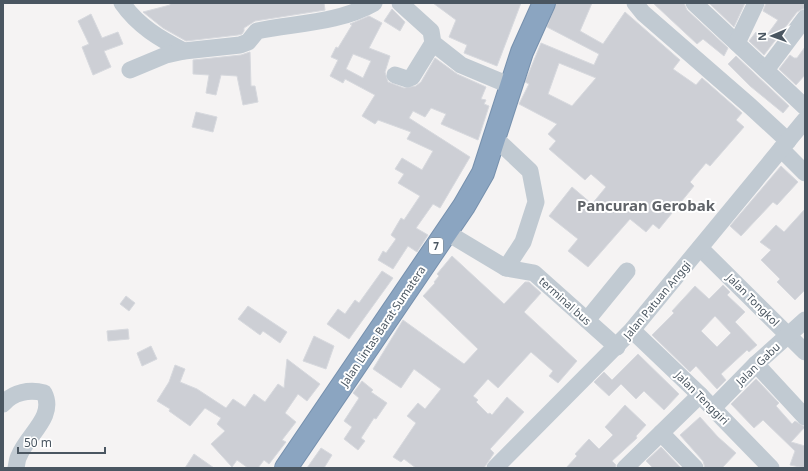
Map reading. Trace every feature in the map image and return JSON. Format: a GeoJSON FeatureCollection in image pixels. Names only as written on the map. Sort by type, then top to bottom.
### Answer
{"type":"FeatureCollection","features":[{"type":"Feature","properties":{"kind":"highway","name":"Jalan Lintas Barat Sumatera"},"geometry":{"type":"LineString","coordinates":[[286,468],[464,206],[483,173],[522,52],[544,3]]}},
{"type":"Feature","properties":{"kind":"street"},"geometry":{"type":"LineString","coordinates":[[122,3],[130,15],[155,36],[184,51]]}},
{"type":"Feature","properties":{"kind":"street"},"geometry":{"type":"LineString","coordinates":[[130,70],[166,55],[184,51],[240,45],[248,42],[257,30],[315,22],[341,16],[374,3]]}},
{"type":"Feature","properties":{"kind":"street"},"geometry":{"type":"LineString","coordinates":[[395,76],[407,79],[412,77],[433,43],[431,31],[400,3]]}},
{"type":"Feature","properties":{"kind":"street"},"geometry":{"type":"LineString","coordinates":[[635,3],[643,13],[750,106],[784,145],[805,173]]}},
{"type":"Feature","properties":{"kind":"street"},"geometry":{"type":"LineString","coordinates":[[694,3],[805,107]]}},
{"type":"Feature","properties":{"kind":"street"},"geometry":{"type":"LineString","coordinates":[[737,43],[756,3]]}},
{"type":"Feature","properties":{"kind":"street"},"geometry":{"type":"LineString","coordinates":[[766,70],[805,18]]}},
{"type":"Feature","properties":{"kind":"street"},"geometry":{"type":"LineString","coordinates":[[433,43],[461,65],[510,86]]}},
{"type":"Feature","properties":{"kind":"street","name":"Jalan Patuan Anggi"},"geometry":{"type":"LineString","coordinates":[[495,468],[617,347],[805,120]]}},
{"type":"Feature","properties":{"kind":"street"},"geometry":{"type":"LineString","coordinates":[[495,138],[530,171],[536,202],[523,242],[506,268]]}},
{"type":"Feature","properties":{"kind":"street","name":"terminal bus"},"geometry":{"type":"LineString","coordinates":[[446,232],[506,268],[534,273],[617,347]]}},
{"type":"Feature","properties":{"kind":"street","name":"Jalan Tongkol"},"geometry":{"type":"LineString","coordinates":[[700,248],[805,352]]}},
{"type":"Feature","properties":{"kind":"street"},"geometry":{"type":"LineString","coordinates":[[587,320],[627,271]]}},
{"type":"Feature","properties":{"kind":"street","name":"Jalan Gabu"},"geometry":{"type":"LineString","coordinates":[[713,408],[756,364],[805,320]]}},
{"type":"Feature","properties":{"kind":"street","name":"Jalan Tenggiri"},"geometry":{"type":"LineString","coordinates":[[632,330],[700,395],[771,468]]}},
{"type":"Feature","properties":{"kind":"street"},"geometry":{"type":"LineString","coordinates":[[756,364],[805,417]]}},
{"type":"Feature","properties":{"kind":"street"},"geometry":{"type":"LineString","coordinates":[[3,404],[21,392],[34,390],[44,393],[47,400],[47,410],[19,456],[16,468]]}},
{"type":"Feature","properties":{"kind":"street"},"geometry":{"type":"LineString","coordinates":[[625,468],[700,395]]}},
{"type":"Feature","properties":{"kind":"street"},"geometry":{"type":"LineString","coordinates":[[661,433],[695,468]]}},
{"type":"Feature","properties":{"kind":"building"},"geometry":{"type":"Polygon","coordinates":[[[170,3],[324,3],[325,10],[255,21],[244,28],[242,34],[238,35],[186,41],[163,28],[143,12],[170,5],[170,3]]]}},
{"type":"Feature","properties":{"kind":"building"},"geometry":{"type":"Polygon","coordinates":[[[433,3],[521,3],[497,66],[464,53],[467,45],[449,37],[456,20],[433,3]]]}},
{"type":"Feature","properties":{"kind":"building"},"geometry":{"type":"Polygon","coordinates":[[[556,3],[592,3],[580,31],[603,44],[625,12],[680,60],[673,69],[696,85],[702,78],[742,113],[736,120],[744,127],[710,166],[706,163],[690,182],[694,186],[659,229],[653,224],[646,232],[630,219],[588,267],[568,251],[578,239],[549,216],[572,187],[592,204],[606,187],[591,174],[585,180],[549,149],[556,141],[548,134],[557,124],[519,104],[529,84],[525,82],[541,43],[594,65],[599,54],[547,27],[556,3]],[[559,63],[548,94],[572,106],[596,78],[559,63]]]}},
{"type":"Feature","properties":{"kind":"building"},"geometry":{"type":"Polygon","coordinates":[[[653,3],[684,3],[687,10],[728,48],[724,56],[703,39],[697,44],[653,3]]]}},
{"type":"Feature","properties":{"kind":"building"},"geometry":{"type":"Polygon","coordinates":[[[709,3],[745,3],[734,27],[709,3]]]}},
{"type":"Feature","properties":{"kind":"building"},"geometry":{"type":"Polygon","coordinates":[[[766,3],[805,3],[805,8],[797,12],[764,55],[749,41],[756,32],[764,39],[778,20],[763,11],[766,3]]]}},
{"type":"Feature","properties":{"kind":"building"},"geometry":{"type":"Polygon","coordinates":[[[392,9],[405,22],[400,31],[384,21],[392,9]]]}},
{"type":"Feature","properties":{"kind":"building"},"geometry":{"type":"Polygon","coordinates":[[[91,14],[102,38],[118,32],[123,44],[104,51],[111,67],[93,75],[82,47],[89,44],[78,21],[91,14]]]}},
{"type":"Feature","properties":{"kind":"building"},"geometry":{"type":"Polygon","coordinates":[[[369,16],[382,23],[369,48],[390,56],[385,72],[388,82],[404,88],[416,86],[421,82],[435,58],[457,74],[486,87],[481,99],[486,100],[484,104],[489,106],[478,140],[441,124],[446,114],[431,108],[425,117],[413,111],[409,118],[470,157],[440,208],[433,204],[416,228],[428,235],[417,252],[408,246],[393,269],[378,260],[383,251],[386,253],[396,239],[391,235],[401,218],[404,220],[420,196],[398,183],[404,174],[395,169],[402,158],[422,170],[433,151],[407,139],[411,132],[378,120],[375,124],[362,116],[375,95],[345,79],[343,83],[330,76],[338,60],[331,57],[336,47],[338,48],[352,25],[350,24],[369,16]],[[353,54],[346,69],[363,78],[371,61],[353,54]]]}},
{"type":"Feature","properties":{"kind":"building"},"geometry":{"type":"Polygon","coordinates":[[[805,47],[805,75],[796,85],[779,69],[790,55],[797,58],[805,47]]]}},
{"type":"Feature","properties":{"kind":"building"},"geometry":{"type":"Polygon","coordinates":[[[250,52],[251,86],[255,86],[258,102],[243,105],[237,76],[221,75],[216,95],[206,93],[209,75],[193,74],[193,60],[241,55],[250,52]]]}},
{"type":"Feature","properties":{"kind":"building"},"geometry":{"type":"Polygon","coordinates":[[[736,56],[789,106],[783,113],[750,86],[728,64],[736,56]]]}},
{"type":"Feature","properties":{"kind":"building"},"geometry":{"type":"Polygon","coordinates":[[[196,112],[217,117],[213,132],[192,127],[196,112]]]}},
{"type":"Feature","properties":{"kind":"building"},"geometry":{"type":"Polygon","coordinates":[[[781,166],[798,182],[777,205],[773,202],[741,236],[730,226],[781,166]]]}},
{"type":"Feature","properties":{"kind":"building"},"geometry":{"type":"Polygon","coordinates":[[[805,209],[805,290],[795,300],[777,282],[780,279],[761,260],[771,250],[760,242],[776,225],[784,232],[805,209]]]}},
{"type":"Feature","properties":{"kind":"building"},"geometry":{"type":"Polygon","coordinates":[[[452,256],[504,304],[525,282],[529,282],[541,293],[524,312],[577,361],[558,383],[549,376],[553,371],[531,352],[498,388],[488,379],[473,396],[478,400],[476,402],[488,414],[490,413],[492,415],[507,397],[524,412],[490,449],[494,453],[484,468],[416,468],[404,459],[401,462],[393,457],[416,423],[407,416],[418,403],[425,409],[441,389],[414,369],[401,388],[373,369],[403,320],[464,364],[478,349],[423,296],[435,283],[434,282],[439,276],[437,274],[452,256]]]}},
{"type":"Feature","properties":{"kind":"building"},"geometry":{"type":"Polygon","coordinates":[[[382,271],[393,278],[349,339],[327,324],[338,309],[345,314],[355,300],[359,303],[382,271]]]}},
{"type":"Feature","properties":{"kind":"building"},"geometry":{"type":"Polygon","coordinates":[[[723,285],[730,292],[727,295],[745,312],[735,322],[757,345],[749,352],[747,350],[721,374],[726,380],[717,389],[696,366],[690,372],[652,335],[674,313],[672,311],[695,286],[709,299],[723,285]],[[715,316],[701,331],[717,347],[731,333],[715,316]]]}},
{"type":"Feature","properties":{"kind":"building"},"geometry":{"type":"Polygon","coordinates":[[[126,296],[135,303],[129,311],[120,304],[126,296]]]}},
{"type":"Feature","properties":{"kind":"building"},"geometry":{"type":"Polygon","coordinates":[[[248,306],[287,332],[280,343],[263,331],[260,335],[238,319],[248,306]]]}},
{"type":"Feature","properties":{"kind":"building"},"geometry":{"type":"Polygon","coordinates":[[[128,329],[129,339],[108,341],[107,331],[128,329]]]}},
{"type":"Feature","properties":{"kind":"building"},"geometry":{"type":"Polygon","coordinates":[[[314,336],[334,346],[326,369],[303,361],[314,336]]]}},
{"type":"Feature","properties":{"kind":"building"},"geometry":{"type":"Polygon","coordinates":[[[151,346],[157,359],[142,366],[137,353],[151,346]]]}},
{"type":"Feature","properties":{"kind":"building"},"geometry":{"type":"Polygon","coordinates":[[[638,354],[679,394],[664,410],[644,391],[636,399],[621,384],[609,396],[594,382],[604,372],[612,380],[638,354]]]}},
{"type":"Feature","properties":{"kind":"building"},"geometry":{"type":"Polygon","coordinates":[[[287,359],[320,384],[307,401],[298,394],[285,413],[296,422],[282,440],[286,442],[269,464],[264,460],[258,468],[248,468],[237,460],[232,467],[211,444],[225,431],[217,424],[221,418],[205,408],[190,426],[169,411],[170,409],[157,401],[169,382],[175,365],[185,369],[180,382],[197,389],[226,408],[233,399],[245,407],[254,394],[265,402],[278,384],[284,388],[287,359]]]}},
{"type":"Feature","properties":{"kind":"building"},"geometry":{"type":"Polygon","coordinates":[[[756,379],[779,403],[776,406],[792,424],[795,421],[805,427],[791,442],[805,446],[805,468],[790,465],[795,451],[763,420],[754,428],[731,404],[756,379]]]}},
{"type":"Feature","properties":{"kind":"building"},"geometry":{"type":"Polygon","coordinates":[[[362,381],[373,390],[371,392],[387,403],[376,419],[374,418],[361,438],[365,441],[358,450],[344,439],[352,427],[344,421],[359,398],[353,393],[362,381]]]}},
{"type":"Feature","properties":{"kind":"building"},"geometry":{"type":"Polygon","coordinates":[[[625,405],[646,425],[636,436],[637,438],[612,461],[616,465],[615,468],[566,468],[577,456],[575,454],[589,439],[599,449],[613,435],[605,427],[625,405]]]}},
{"type":"Feature","properties":{"kind":"building"},"geometry":{"type":"Polygon","coordinates":[[[700,417],[718,437],[736,453],[722,468],[705,468],[703,461],[680,435],[700,417]]]}},
{"type":"Feature","properties":{"kind":"building"},"geometry":{"type":"Polygon","coordinates":[[[661,447],[681,468],[653,468],[646,461],[661,447]]]}},
{"type":"Feature","properties":{"kind":"building"},"geometry":{"type":"Polygon","coordinates":[[[321,448],[332,455],[324,468],[307,468],[321,448]]]}},
{"type":"Feature","properties":{"kind":"building"},"geometry":{"type":"Polygon","coordinates":[[[194,454],[214,468],[185,468],[194,454]]]}},
{"type":"Feature","properties":{"kind":"district","name":"Pancuran Gerobak"},"geometry":{"type":"Point","coordinates":[646,206]}}]}
